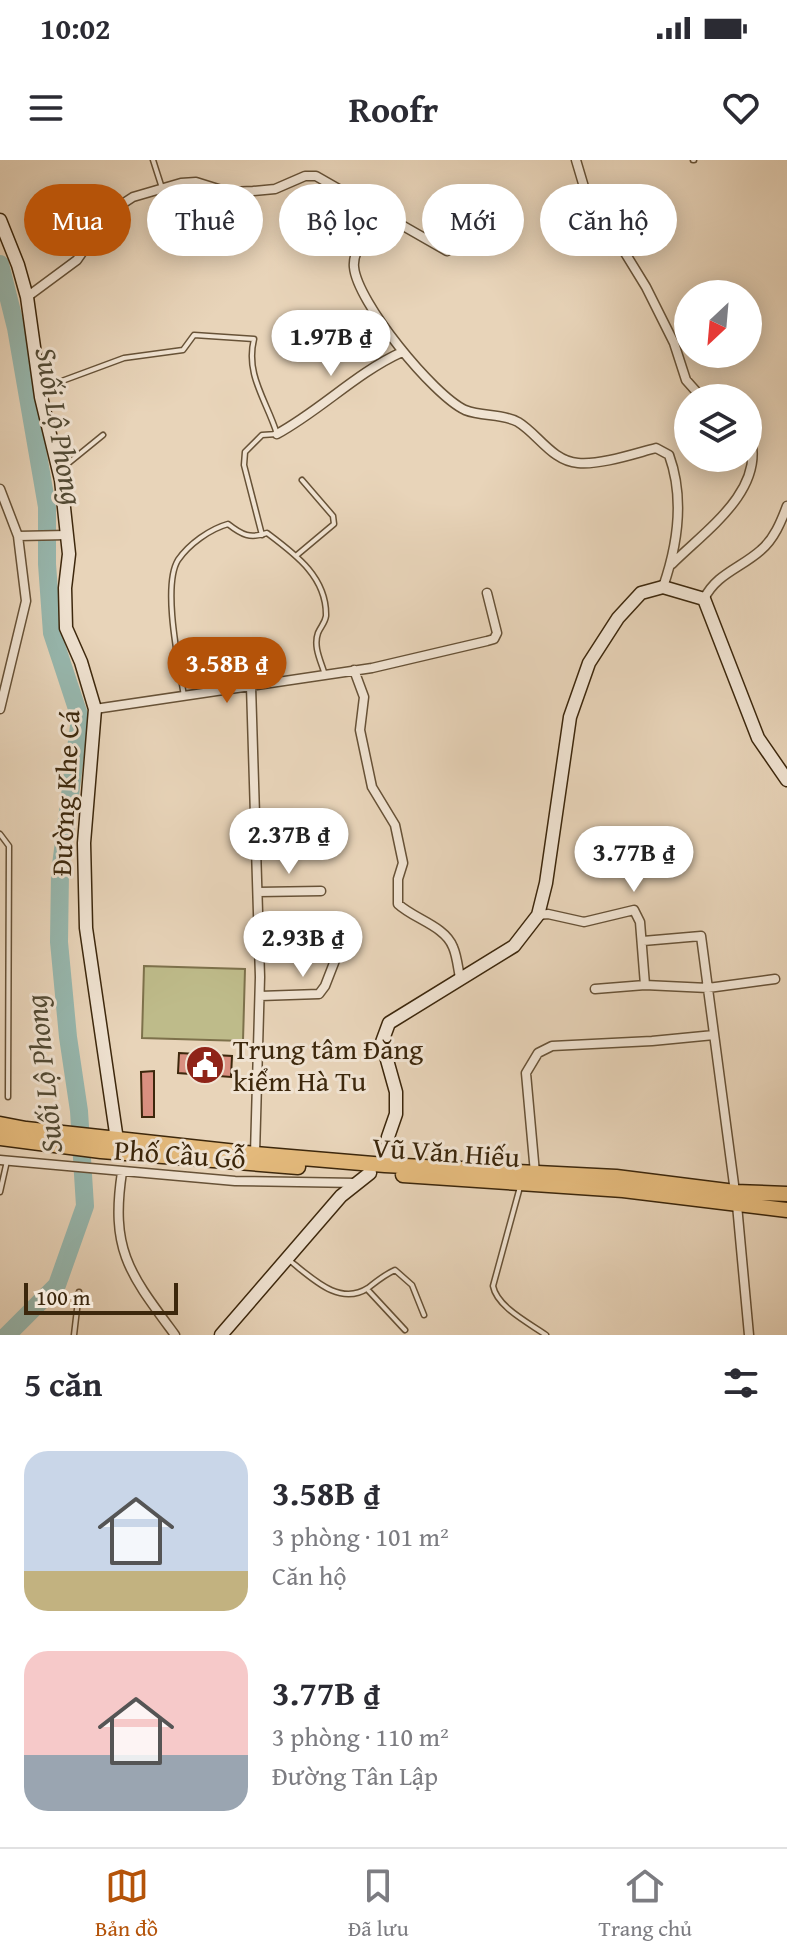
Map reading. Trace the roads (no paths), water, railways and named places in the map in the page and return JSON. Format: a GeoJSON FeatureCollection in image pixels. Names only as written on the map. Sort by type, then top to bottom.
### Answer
{"type":"FeatureCollection","features":[{"type":"Feature","properties":{"kind":"main road"},"geometry":{"type":"LineString","coordinates":[[0,1124],[25,1136]]}},
{"type":"Feature","properties":{"kind":"main road"},"geometry":{"type":"LineString","coordinates":[[0,1138],[25,1136],[108,1143]]}},
{"type":"Feature","properties":{"kind":"main road","name":"Vũ Văn Hiếu"},"geometry":{"type":"LineString","coordinates":[[108,1143],[385,1165],[616,1177],[787,1210]]}},
{"type":"Feature","properties":{"kind":"main road","name":"Vũ Văn Hiếu"},"geometry":{"type":"LineString","coordinates":[[108,1143],[370,1173],[736,1199],[787,1194]]}},
{"type":"Feature","properties":{"kind":"street"},"geometry":{"type":"LineString","coordinates":[[576,160],[587,197],[603,217],[646,287],[674,343],[690,384]]}},
{"type":"Feature","properties":{"kind":"street"},"geometry":{"type":"LineString","coordinates":[[287,184],[305,176],[316,176],[330,184]]}},
{"type":"Feature","properties":{"kind":"street"},"geometry":{"type":"LineString","coordinates":[[27,297],[77,260],[110,212],[133,197],[147,193]]}},
{"type":"Feature","properties":{"kind":"street","name":"Đường Khe Cá"},"geometry":{"type":"LineString","coordinates":[[0,220],[27,297],[40,389],[59,471],[61,535],[69,554],[65,588],[66,628],[81,662],[95,709],[84,843],[86,928],[108,1143]]}},
{"type":"Feature","properties":{"kind":"street"},"geometry":{"type":"LineString","coordinates":[[355,256],[354,270],[364,293],[402,352],[463,409],[484,415],[500,415],[519,423],[559,457],[577,463],[656,448],[669,455],[680,497],[671,564],[663,587]]}},
{"type":"Feature","properties":{"kind":"street"},"geometry":{"type":"LineString","coordinates":[[277,434],[373,367],[402,352]]}},
{"type":"Feature","properties":{"kind":"street"},"geometry":{"type":"LineString","coordinates":[[671,564],[737,499],[750,472]]}},
{"type":"Feature","properties":{"kind":"street"},"geometry":{"type":"LineString","coordinates":[[0,489],[18,536],[26,601],[0,709]]}},
{"type":"Feature","properties":{"kind":"street"},"geometry":{"type":"LineString","coordinates":[[704,599],[719,578],[767,544],[787,506]]}},
{"type":"Feature","properties":{"kind":"street"},"geometry":{"type":"LineString","coordinates":[[18,536],[61,535]]}},
{"type":"Feature","properties":{"kind":"street"},"geometry":{"type":"LineString","coordinates":[[385,1165],[388,1137],[396,1114],[396,1092],[382,1042],[389,1023],[514,946],[538,915],[546,883],[570,717],[589,663],[618,618],[641,593],[663,587],[704,599]]}},
{"type":"Feature","properties":{"kind":"street"},"geometry":{"type":"LineString","coordinates":[[95,709],[372,668],[494,639],[497,633],[487,593]]}},
{"type":"Feature","properties":{"kind":"street"},"geometry":{"type":"LineString","coordinates":[[704,599],[758,738],[787,780]]}},
{"type":"Feature","properties":{"kind":"street"},"geometry":{"type":"LineString","coordinates":[[354,670],[364,697],[360,730],[372,787],[395,825],[403,863],[398,879],[398,904],[408,913],[445,933],[453,945],[460,978]]}},
{"type":"Feature","properties":{"kind":"street"},"geometry":{"type":"LineString","coordinates":[[251,686],[260,996],[255,1154]]}},
{"type":"Feature","properties":{"kind":"street"},"geometry":{"type":"LineString","coordinates":[[258,892],[321,891]]}},
{"type":"Feature","properties":{"kind":"street"},"geometry":{"type":"LineString","coordinates":[[538,915],[548,914],[584,922],[634,910],[639,917],[643,941],[645,985]]}},
{"type":"Feature","properties":{"kind":"street"},"geometry":{"type":"LineString","coordinates":[[643,941],[701,936],[736,1199],[749,1335]]}},
{"type":"Feature","properties":{"kind":"street"},"geometry":{"type":"LineString","coordinates":[[259,941],[339,950],[319,994],[260,996]]}},
{"type":"Feature","properties":{"kind":"street"},"geometry":{"type":"LineString","coordinates":[[595,989],[645,985],[708,988],[775,979]]}},
{"type":"Feature","properties":{"kind":"street"},"geometry":{"type":"LineString","coordinates":[[535,1173],[526,1073],[538,1053],[552,1046],[714,1035]]}},
{"type":"Feature","properties":{"kind":"street","name":"Phố Cầu Gỗ"},"geometry":{"type":"LineString","coordinates":[[4,1161],[235,1181],[357,1183]]}},
{"type":"Feature","properties":{"kind":"street"},"geometry":{"type":"LineString","coordinates":[[122,1172],[118,1213],[124,1258],[137,1283],[175,1335]]}},
{"type":"Feature","properties":{"kind":"street"},"geometry":{"type":"LineString","coordinates":[[221,1335],[341,1196],[370,1173]]}},
{"type":"Feature","properties":{"kind":"lane"},"geometry":{"type":"LineString","coordinates":[[154,161],[161,184]]}},
{"type":"Feature","properties":{"kind":"lane"},"geometry":{"type":"LineString","coordinates":[[40,389],[124,358],[183,350],[194,335],[254,339],[251,367],[277,434],[262,435],[245,452],[244,465],[262,535]]}},
{"type":"Feature","properties":{"kind":"lane"},"geometry":{"type":"LineString","coordinates":[[59,471],[103,435]]}},
{"type":"Feature","properties":{"kind":"lane"},"geometry":{"type":"LineString","coordinates":[[297,555],[334,524],[333,516],[302,480]]}},
{"type":"Feature","properties":{"kind":"lane"},"geometry":{"type":"LineString","coordinates":[[184,696],[173,629],[173,582],[177,561],[214,528],[228,524],[243,535],[267,533],[306,562],[324,600],[326,620],[316,645],[325,675]]}},
{"type":"Feature","properties":{"kind":"lane"},"geometry":{"type":"LineString","coordinates":[[0,834],[9,846],[8,1097]]}},
{"type":"Feature","properties":{"kind":"lane"},"geometry":{"type":"LineString","coordinates":[[0,1192],[4,1161]]}},
{"type":"Feature","properties":{"kind":"lane"},"geometry":{"type":"LineString","coordinates":[[521,1183],[493,1286],[501,1301],[546,1335]]}},
{"type":"Feature","properties":{"kind":"lane"},"geometry":{"type":"LineString","coordinates":[[288,1259],[328,1291],[353,1293],[367,1289],[380,1277],[395,1270],[412,1285],[424,1315]]}},
{"type":"Feature","properties":{"kind":"lane"},"geometry":{"type":"LineString","coordinates":[[367,1289],[405,1330]]}},
{"type":"Feature","properties":{"kind":"lane"},"geometry":{"type":"LineString","coordinates":[[74,1335],[79,1292]]}},
{"type":"Feature","properties":{"kind":"waterway","name":"Suối Lộ Phong"},"geometry":{"type":"LineString","coordinates":[[0,264],[16,328],[47,507],[52,633],[80,718],[60,873],[59,942],[79,1111],[85,1206],[57,1285],[7,1335]]}},
{"type":"Feature","properties":{"kind":"place","name":"Trung tâm Đăng kiểm Hà Tu"},"geometry":{"type":"Point","coordinates":[205,1065]}}]}
